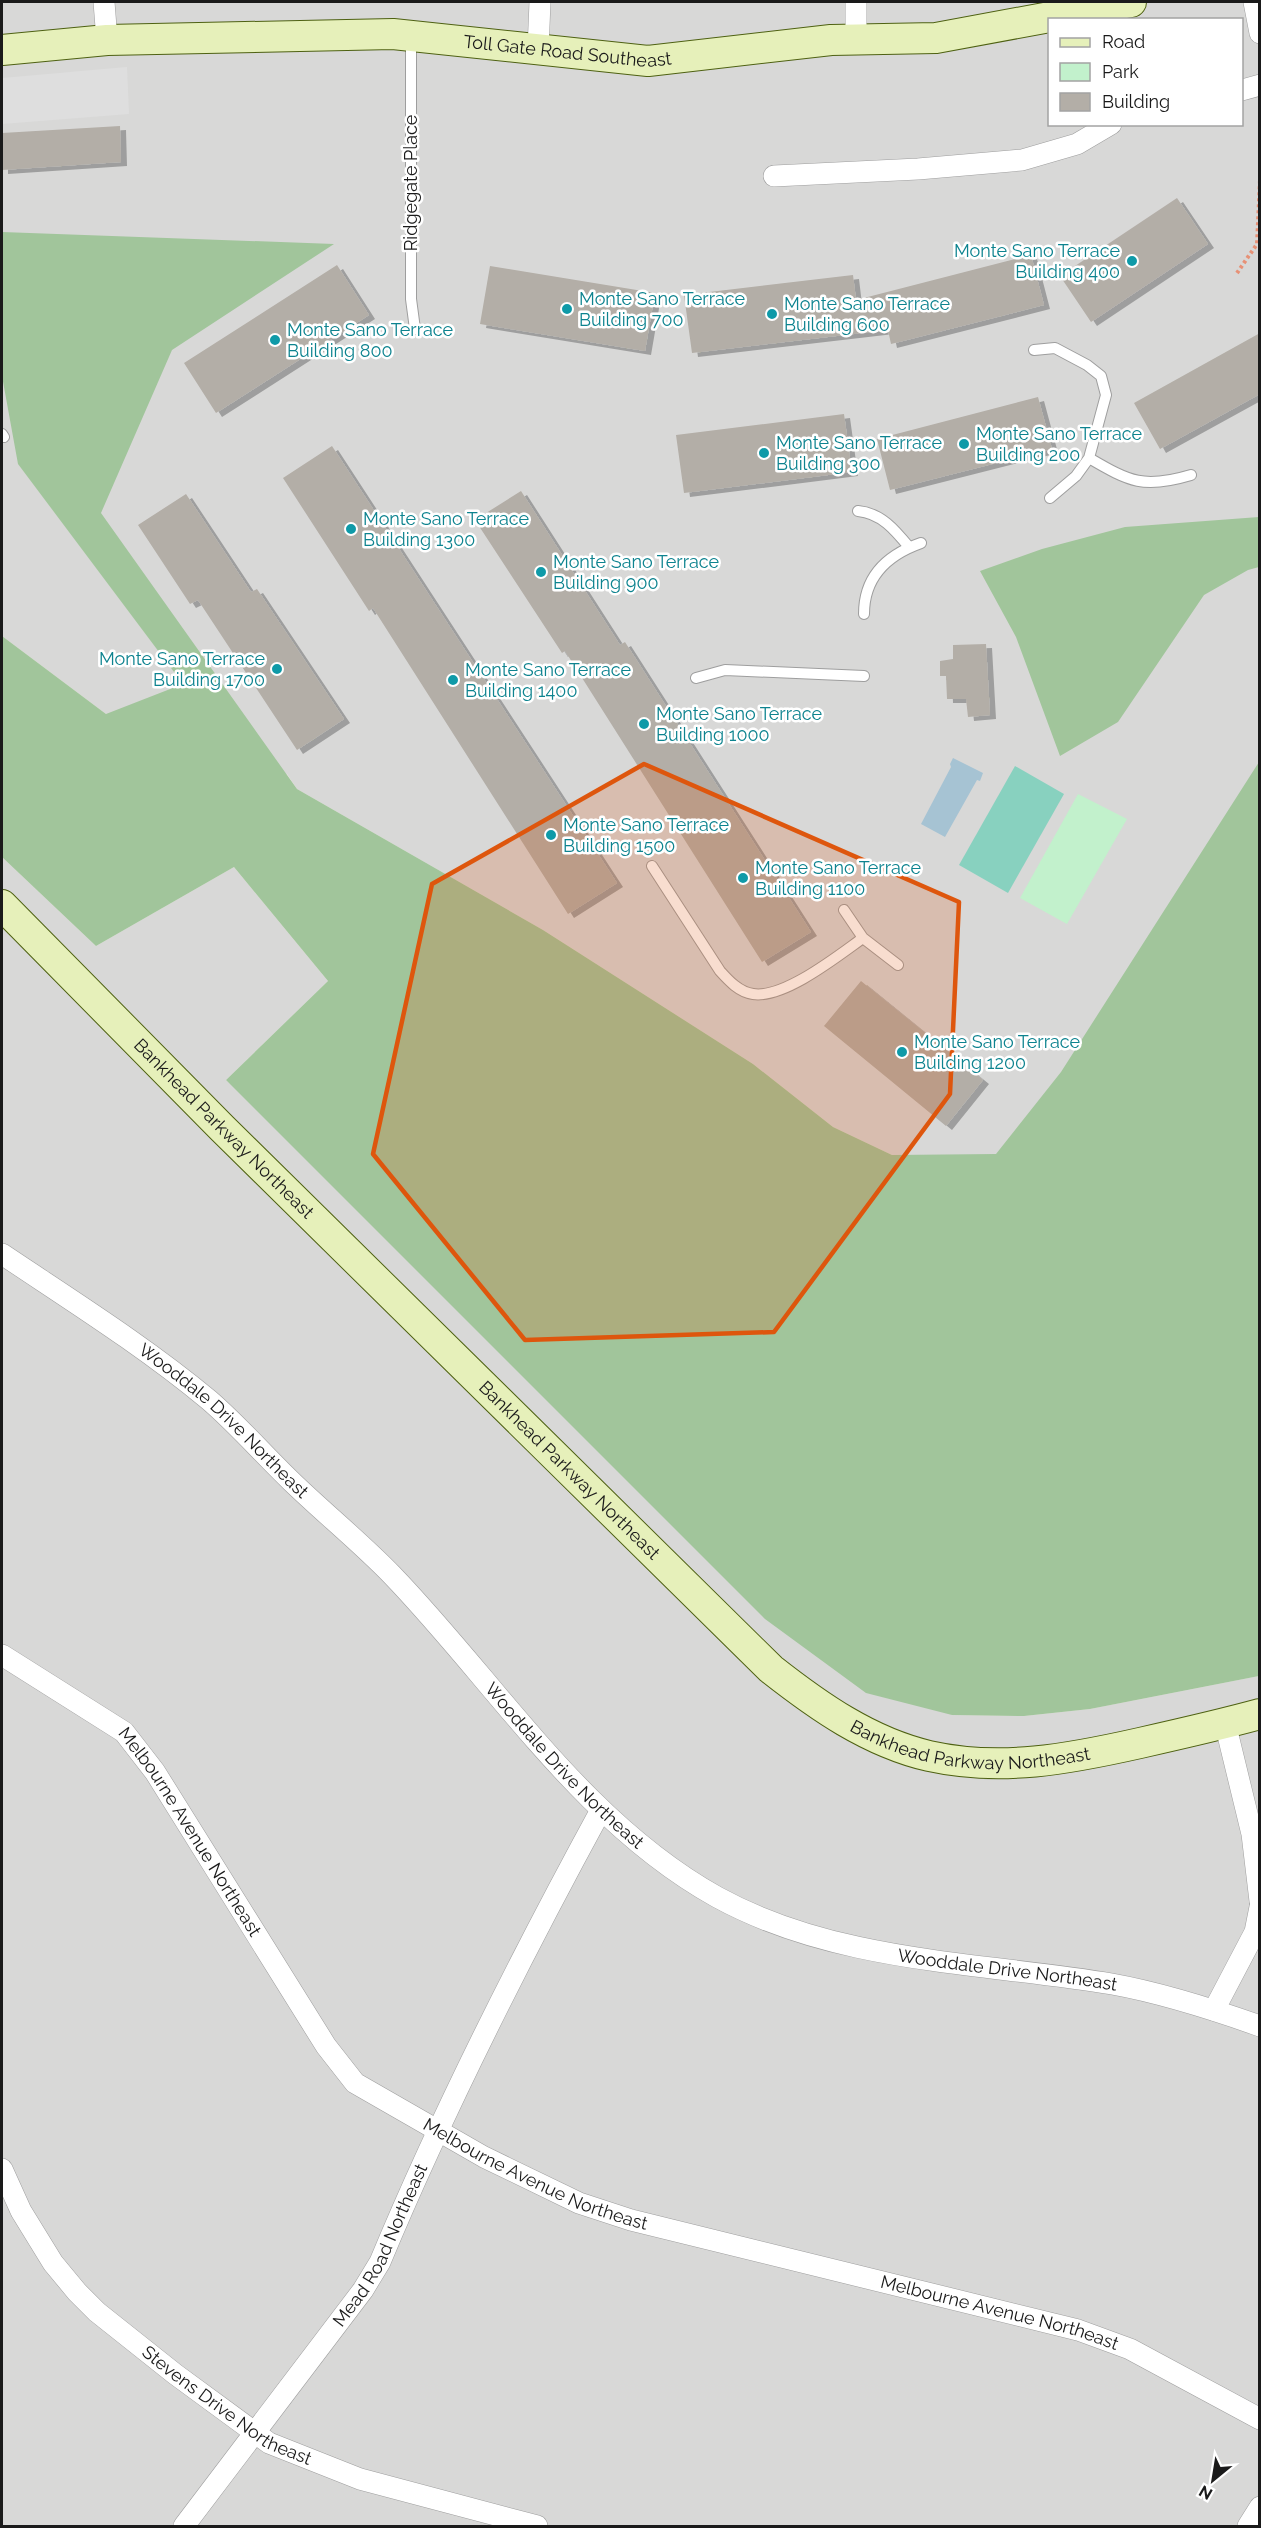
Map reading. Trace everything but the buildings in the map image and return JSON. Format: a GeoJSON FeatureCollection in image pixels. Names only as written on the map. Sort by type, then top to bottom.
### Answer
{"type":"FeatureCollection","features":[{"type":"Feature","properties":{"kind":"street"},"geometry":{"type":"LineString","coordinates":[[104,2],[107,40]]}},
{"type":"Feature","properties":{"kind":"street"},"geometry":{"type":"LineString","coordinates":[[538,50],[540,2]]}},
{"type":"Feature","properties":{"kind":"street"},"geometry":{"type":"LineString","coordinates":[[856,2],[856,40]]}},
{"type":"Feature","properties":{"kind":"street","name":"Toll Gate Road Southeast"},"geometry":{"type":"LineString","coordinates":[[2,50],[107,40],[411,36],[648,61],[856,40],[936,38],[1131,2]]}},
{"type":"Feature","properties":{"kind":"street"},"geometry":{"type":"LineString","coordinates":[[1254,2],[1260,33]]}},
{"type":"Feature","properties":{"kind":"street"},"geometry":{"type":"LineString","coordinates":[[1243,90],[1260,85]]}},
{"type":"Feature","properties":{"kind":"street"},"geometry":{"type":"LineString","coordinates":[[774,176],[918,169],[1022,160],[1077,144],[1108,126]]}},
{"type":"Feature","properties":{"kind":"street","name":"Bankhead Parkway Northeast"},"geometry":{"type":"LineString","coordinates":[[2,906],[512,1416],[771,1669],[816,1704],[855,1727],[896,1745],[928,1755],[975,1763],[1019,1764],[1066,1760],[1260,1714]]}},
{"type":"Feature","properties":{"kind":"street","name":"Wooddale Drive Northeast"},"geometry":{"type":"LineString","coordinates":[[2,1254],[126,1336],[210,1401],[292,1482],[390,1573],[615,1824],[671,1870],[721,1899],[791,1931],[938,1961],[1115,1985],[1214,2010],[1260,2026]]}},
{"type":"Feature","properties":{"kind":"street","name":"Melbourne Avenue Northeast"},"geometry":{"type":"LineString","coordinates":[[2,1656],[124,1732],[155,1772],[326,2046],[355,2084],[484,2157],[579,2203],[631,2220],[1078,2330],[1130,2349],[1260,2419]]}},
{"type":"Feature","properties":{"kind":"street"},"geometry":{"type":"LineString","coordinates":[[1225,1724],[1252,1834],[1260,1901]]}},
{"type":"Feature","properties":{"kind":"street","name":"Mead Road Northeast"},"geometry":{"type":"LineString","coordinates":[[184,2526],[363,2290],[380,2262],[438,2130],[528,1945],[601,1809]]}},
{"type":"Feature","properties":{"kind":"street"},"geometry":{"type":"LineString","coordinates":[[1214,2010],[1255,1932],[1260,1907]]}},
{"type":"Feature","properties":{"kind":"street","name":"Stevens Drive Northeast"},"geometry":{"type":"LineString","coordinates":[[2,2169],[26,2220],[52,2263],[77,2292],[97,2312],[175,2374],[269,2443],[306,2460],[360,2479],[537,2526]]}},
{"type":"Feature","properties":{"kind":"street"},"geometry":{"type":"LineString","coordinates":[[1248,2526],[1260,2507]]}},
{"type":"Feature","properties":{"kind":"lane","name":"Ridgegate Place"},"geometry":{"type":"LineString","coordinates":[[411,36],[411,299],[415,329]]}},
{"type":"Feature","properties":{"kind":"lane"},"geometry":{"type":"LineString","coordinates":[[1034,350],[1055,348],[1101,376],[1106,394],[1089,458],[1076,476],[1050,498]]}},
{"type":"Feature","properties":{"kind":"lane"},"geometry":{"type":"LineString","coordinates":[[1089,458],[1138,482],[1163,483],[1191,475]]}},
{"type":"Feature","properties":{"kind":"lane"},"geometry":{"type":"LineString","coordinates":[[858,511],[869,512],[890,525],[909,547]]}},
{"type":"Feature","properties":{"kind":"lane"},"geometry":{"type":"LineString","coordinates":[[864,614],[868,585],[877,570],[891,557],[921,543]]}},
{"type":"Feature","properties":{"kind":"lane"},"geometry":{"type":"LineString","coordinates":[[696,678],[725,670],[864,676]]}},
{"type":"Feature","properties":{"kind":"lane"},"geometry":{"type":"LineString","coordinates":[[652,866],[720,971],[733,986],[754,994],[778,990],[805,976],[863,938]]}},
{"type":"Feature","properties":{"kind":"lane"},"geometry":{"type":"LineString","coordinates":[[844,910],[863,938],[897,965]]}},
{"type":"Feature","properties":{"kind":"path"},"geometry":{"type":"LineString","coordinates":[[1237,273],[1257,244],[1260,180]]}},
{"type":"Feature","properties":{"kind":"highlighted area"},"geometry":{"type":"Polygon","coordinates":[[[644,764],[959,902],[950,1094],[774,1332],[525,1340],[373,1154],[432,884],[644,764]]]}},
{"type":"Feature","properties":{"kind":"shaded area"},"geometry":{"type":"Polygon","coordinates":[[[2,2],[1259,2],[1259,765],[991,1194],[926,1155],[892,1155],[833,1127],[753,1064],[543,930],[297,789],[287,774],[106,714],[2,636],[2,2]]]}},
{"type":"Feature","properties":{"kind":"shaded area"},"geometry":{"type":"Polygon","coordinates":[[[127,67],[129,114],[2,124],[2,78],[127,67]]]}},
{"type":"Feature","properties":{"kind":"shaded area"},"geometry":{"type":"Polygon","coordinates":[[[953,758],[983,773],[945,837],[921,824],[951,767],[953,758]]]}},
{"type":"Feature","properties":{"kind":"shaded area"},"geometry":{"type":"Polygon","coordinates":[[[1015,766],[1064,794],[1008,893],[959,865],[1015,766]]]}},
{"type":"Feature","properties":{"kind":"shaded area"},"geometry":{"type":"Polygon","coordinates":[[[2,857],[96,946],[234,867],[328,981],[226,1080],[952,1715],[1024,1716],[1090,1709],[1259,1676],[1259,2526],[2,2526],[2,857]]]}},
{"type":"Feature","properties":{"kind":"green space"},"geometry":{"type":"Polygon","coordinates":[[[2,232],[334,244],[172,350],[101,513],[297,789],[543,930],[753,1064],[833,1127],[892,1155],[996,1154],[1061,1072],[1259,762],[1259,1676],[1090,1709],[1024,1716],[952,1715],[866,1693],[765,1619],[226,1080],[328,981],[234,867],[96,946],[2,857],[2,636],[106,714],[183,684],[18,464],[2,376],[2,232]]]}},
{"type":"Feature","properties":{"kind":"green space"},"geometry":{"type":"Polygon","coordinates":[[[1259,517],[1259,567],[1248,570],[1204,595],[1118,722],[1060,756],[1016,637],[980,571],[1042,549],[1125,527],[1259,517]]]}},
{"type":"Feature","properties":{"kind":"green space"},"geometry":{"type":"Polygon","coordinates":[[[1078,794],[1127,819],[1067,924],[1020,898],[1078,794]]]}},
{"type":"Feature","properties":{"kind":"place","name":"Monte Sano Terrace Building 400"},"geometry":{"type":"Point","coordinates":[1132,261]}},
{"type":"Feature","properties":{"kind":"place","name":"Monte Sano Terrace Building 700"},"geometry":{"type":"Point","coordinates":[567,309]}},
{"type":"Feature","properties":{"kind":"place","name":"Monte Sano Terrace Building 600"},"geometry":{"type":"Point","coordinates":[772,314]}},
{"type":"Feature","properties":{"kind":"place","name":"Monte Sano Terrace Building 800"},"geometry":{"type":"Point","coordinates":[275,340]}},
{"type":"Feature","properties":{"kind":"place","name":"Monte Sano Terrace Building 200"},"geometry":{"type":"Point","coordinates":[964,444]}},
{"type":"Feature","properties":{"kind":"place","name":"Monte Sano Terrace Building 300"},"geometry":{"type":"Point","coordinates":[764,453]}},
{"type":"Feature","properties":{"kind":"place","name":"Monte Sano Terrace Building 1300"},"geometry":{"type":"Point","coordinates":[351,529]}},
{"type":"Feature","properties":{"kind":"place","name":"Monte Sano Terrace Building 900"},"geometry":{"type":"Point","coordinates":[541,572]}},
{"type":"Feature","properties":{"kind":"place","name":"Monte Sano Terrace Building 1700"},"geometry":{"type":"Point","coordinates":[277,669]}},
{"type":"Feature","properties":{"kind":"place","name":"Monte Sano Terrace Building 1400"},"geometry":{"type":"Point","coordinates":[453,680]}},
{"type":"Feature","properties":{"kind":"place","name":"Monte Sano Terrace Building 1000"},"geometry":{"type":"Point","coordinates":[644,724]}},
{"type":"Feature","properties":{"kind":"place","name":"Monte Sano Terrace Building 1500"},"geometry":{"type":"Point","coordinates":[551,835]}},
{"type":"Feature","properties":{"kind":"place","name":"Monte Sano Terrace Building 1100"},"geometry":{"type":"Point","coordinates":[743,878]}},
{"type":"Feature","properties":{"kind":"place","name":"Monte Sano Terrace Building 1200"},"geometry":{"type":"Point","coordinates":[902,1052]}}]}
